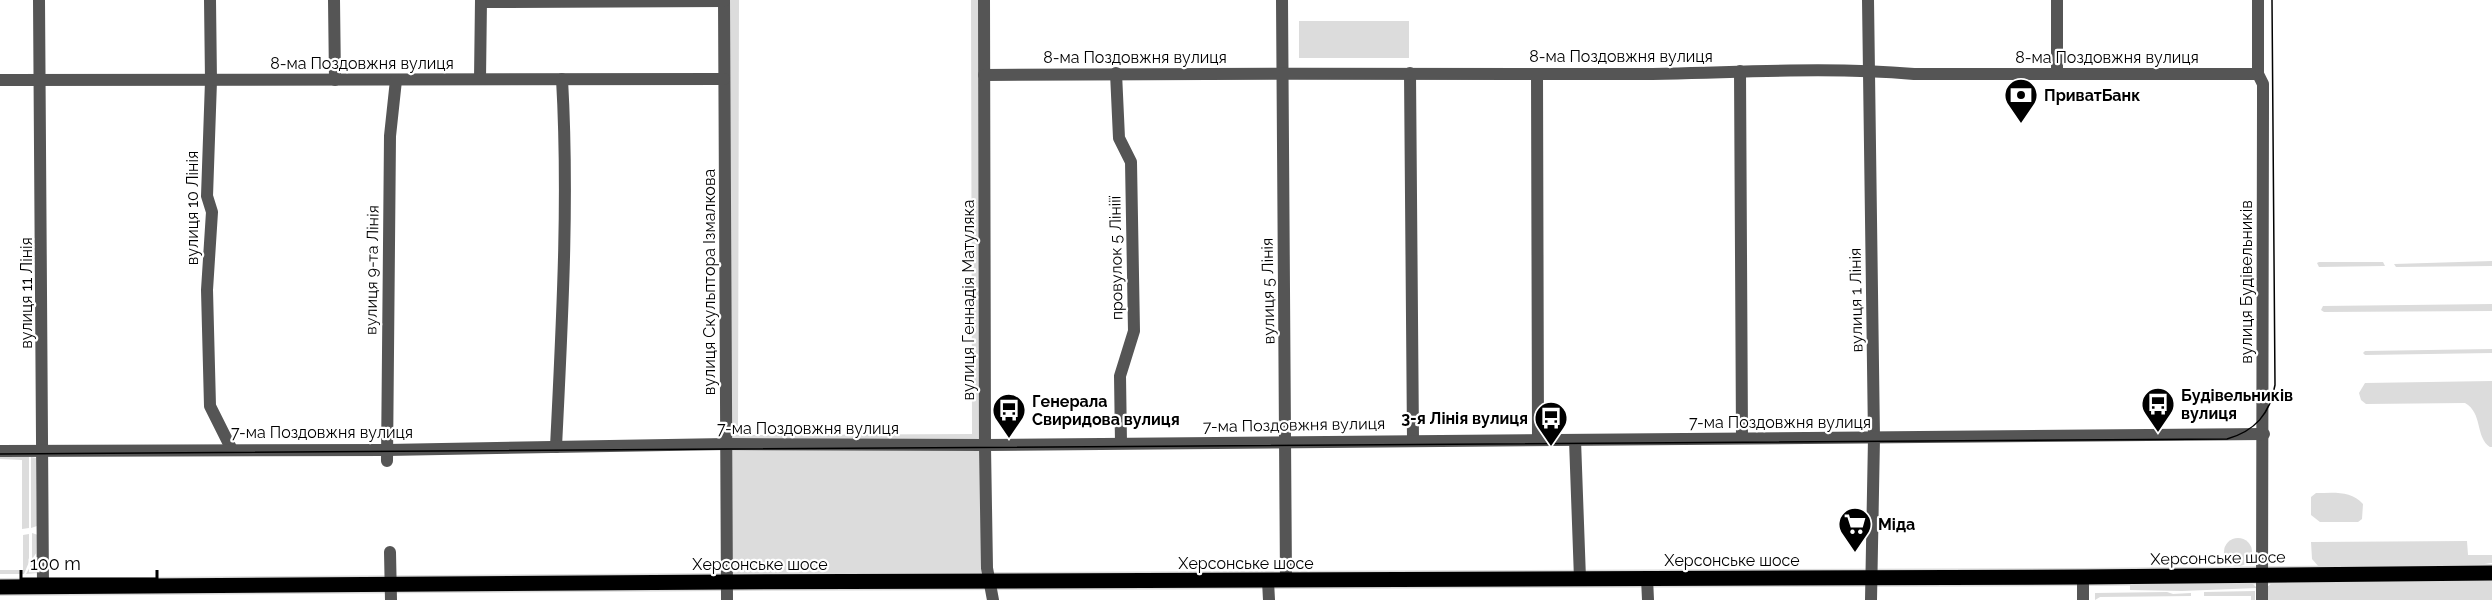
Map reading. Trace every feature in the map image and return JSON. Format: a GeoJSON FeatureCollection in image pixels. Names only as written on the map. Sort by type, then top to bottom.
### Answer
{"type":"FeatureCollection","features":[{"type":"Feature","properties":{"kind":"main road","name":"Херсонське шосе"},"geometry":{"type":"LineString","coordinates":[[0,587],[53,591],[391,592],[727,582],[2083,577],[2492,573]]}},
{"type":"Feature","properties":{"kind":"street","name":"вулиця 11 Лінія"},"geometry":{"type":"LineString","coordinates":[[39,0],[44,449],[53,591]]}},
{"type":"Feature","properties":{"kind":"street","name":"вулиця 10 Лінія"},"geometry":{"type":"LineString","coordinates":[[210,0],[211,81],[207,196],[212,212],[207,290],[210,405],[231,448]]}},
{"type":"Feature","properties":{"kind":"street"},"geometry":{"type":"LineString","coordinates":[[334,0],[335,80]]}},
{"type":"Feature","properties":{"kind":"street"},"geometry":{"type":"LineString","coordinates":[[480,79],[481,1],[724,0]]}},
{"type":"Feature","properties":{"kind":"street","name":"вулиця Скульптора Ізмалкова"},"geometry":{"type":"LineString","coordinates":[[724,0],[727,600]]}},
{"type":"Feature","properties":{"kind":"street","name":"вулиця Геннадія Матуляка"},"geometry":{"type":"LineString","coordinates":[[984,0],[985,445],[989,581],[993,600]]}},
{"type":"Feature","properties":{"kind":"street","name":"вулиця 5 Лінія"},"geometry":{"type":"LineString","coordinates":[[1282,0],[1286,581]]}},
{"type":"Feature","properties":{"kind":"street","name":"вулиця 1 Лінія"},"geometry":{"type":"LineString","coordinates":[[1868,0],[1874,438],[1871,600]]}},
{"type":"Feature","properties":{"kind":"street"},"geometry":{"type":"LineString","coordinates":[[2057,0],[2057,73]]}},
{"type":"Feature","properties":{"kind":"street","name":"вулиця Будівельників"},"geometry":{"type":"LineString","coordinates":[[2258,0],[2258,74],[2263,84],[2262,600]]}},
{"type":"Feature","properties":{"kind":"street","name":"8-ма Поздовжня вулиця"},"geometry":{"type":"LineString","coordinates":[[984,75],[1537,74],[1869,70],[1914,74],[2258,74]]}},
{"type":"Feature","properties":{"kind":"street"},"geometry":{"type":"LineString","coordinates":[[1740,71],[1742,438]]}},
{"type":"Feature","properties":{"kind":"street"},"geometry":{"type":"LineString","coordinates":[[1410,73],[1413,440]]}},
{"type":"Feature","properties":{"kind":"street","name":"провулок 5 Лініії"},"geometry":{"type":"LineString","coordinates":[[1116,74],[1119,138],[1131,162],[1134,331],[1120,376],[1121,443]]}},
{"type":"Feature","properties":{"kind":"street"},"geometry":{"type":"LineString","coordinates":[[1537,74],[1538,439]]}},
{"type":"Feature","properties":{"kind":"street"},"geometry":{"type":"LineString","coordinates":[[556,447],[564,291],[565,137],[562,79]]}},
{"type":"Feature","properties":{"kind":"street","name":"8-ма Поздовжня вулиця"},"geometry":{"type":"LineString","coordinates":[[0,80],[724,79]]}},
{"type":"Feature","properties":{"kind":"street","name":"вулиця 9-та Лінія"},"geometry":{"type":"LineString","coordinates":[[387,455],[390,136],[396,80]]}},
{"type":"Feature","properties":{"kind":"street","name":"7-ма Поздовжня вулиця"},"geometry":{"type":"LineString","coordinates":[[0,451],[231,448],[387,455],[556,447],[726,444],[985,445],[2264,434]]}},
{"type":"Feature","properties":{"kind":"street"},"geometry":{"type":"LineString","coordinates":[[1575,440],[1580,579]]}},
{"type":"Feature","properties":{"kind":"street"},"geometry":{"type":"LineString","coordinates":[[390,552],[391,592]]}},
{"type":"Feature","properties":{"kind":"street"},"geometry":{"type":"LineString","coordinates":[[2083,577],[2083,600]]}},
{"type":"Feature","properties":{"kind":"street"},"geometry":{"type":"LineString","coordinates":[[1647,578],[1648,600]]}},
{"type":"Feature","properties":{"kind":"street"},"geometry":{"type":"LineString","coordinates":[[1268,581],[1269,600]]}},
{"type":"Feature","properties":{"kind":"shaded area"},"geometry":{"type":"Polygon","coordinates":[[[728,0],[739,0],[738,435],[972,434],[971,0],[980,0],[982,573],[980,575],[732,574],[728,0]]]}},
{"type":"Feature","properties":{"kind":"shaded area"},"geometry":{"type":"Polygon","coordinates":[[[1299,21],[1409,21],[1409,58],[1299,58],[1299,21]]]}},
{"type":"Feature","properties":{"kind":"shaded area"},"geometry":{"type":"Polygon","coordinates":[[[2492,261],[2492,266],[2396,267],[2394,264],[2492,261]]]}},
{"type":"Feature","properties":{"kind":"shaded area"},"geometry":{"type":"Polygon","coordinates":[[[2383,262],[2385,266],[2319,267],[2317,263],[2383,262]]]}},
{"type":"Feature","properties":{"kind":"shaded area"},"geometry":{"type":"Polygon","coordinates":[[[2492,304],[2492,311],[2324,312],[2321,310],[2323,306],[2492,304]]]}},
{"type":"Feature","properties":{"kind":"shaded area"},"geometry":{"type":"Polygon","coordinates":[[[2492,349],[2492,353],[2365,355],[2363,353],[2365,351],[2492,349]]]}},
{"type":"Feature","properties":{"kind":"shaded area"},"geometry":{"type":"Polygon","coordinates":[[[2492,381],[2492,447],[2485,443],[2471,407],[2465,403],[2366,404],[2361,400],[2359,393],[2365,383],[2492,381]]]}},
{"type":"Feature","properties":{"kind":"shaded area"},"geometry":{"type":"Polygon","coordinates":[[[0,457],[29,457],[29,528],[22,529],[22,460],[0,459],[0,457]]]}},
{"type":"Feature","properties":{"kind":"shaded area"},"geometry":{"type":"Polygon","coordinates":[[[31,457],[36,458],[37,526],[31,528],[31,457]]]}},
{"type":"Feature","properties":{"kind":"shaded area"},"geometry":{"type":"Polygon","coordinates":[[[2316,493],[2341,493],[2353,496],[2363,504],[2362,519],[2358,522],[2320,522],[2311,515],[2311,497],[2316,493]]]}},
{"type":"Feature","properties":{"kind":"shaded area"},"geometry":{"type":"Polygon","coordinates":[[[32,533],[38,535],[37,573],[26,574],[32,563],[32,533]]]}},
{"type":"Feature","properties":{"kind":"shaded area"},"geometry":{"type":"Polygon","coordinates":[[[29,534],[29,562],[24,574],[0,574],[0,570],[23,570],[23,535],[29,534]]]}},
{"type":"Feature","properties":{"kind":"shaded area"},"geometry":{"type":"Polygon","coordinates":[[[2238,538],[2248,542],[2252,552],[2248,562],[2238,566],[2228,562],[2224,552],[2228,542],[2238,538]]]}},
{"type":"Feature","properties":{"kind":"shaded area"},"geometry":{"type":"Polygon","coordinates":[[[2467,541],[2468,555],[2492,555],[2492,563],[2462,567],[2319,567],[2312,559],[2311,542],[2467,541]]]}},
{"type":"Feature","properties":{"kind":"shaded area"},"geometry":{"type":"Polygon","coordinates":[[[2492,581],[2492,600],[2266,600],[2267,587],[2272,583],[2492,581]]]}},
{"type":"Feature","properties":{"kind":"shaded area"},"geometry":{"type":"Polygon","coordinates":[[[2251,582],[2257,588],[2182,591],[2130,590],[2130,583],[2251,582]]]}},
{"type":"Feature","properties":{"kind":"shaded area"},"geometry":{"type":"Polygon","coordinates":[[[2255,591],[2255,600],[2251,600],[2251,596],[2204,596],[2204,592],[2255,591]]]}},
{"type":"Feature","properties":{"kind":"shaded area"},"geometry":{"type":"Polygon","coordinates":[[[2095,593],[2191,593],[2191,596],[2100,597],[2095,600],[2095,593]]]}},
{"type":"Feature","properties":{"kind":"tram line"},"geometry":{"type":"LineString","coordinates":[[0,454],[2227,439],[2246,431],[2260,420],[2269,405],[2275,385],[2272,0]]}},
{"type":"Feature","properties":{"kind":"place","name":"ПриватБанк"},"geometry":{"type":"Point","coordinates":[2021,124]}},
{"type":"Feature","properties":{"kind":"place","name":"Будівельників вулиця"},"geometry":{"type":"Point","coordinates":[2158,433]}},
{"type":"Feature","properties":{"kind":"place","name":"Генерала Свиридова вулиця"},"geometry":{"type":"Point","coordinates":[1009,439]}},
{"type":"Feature","properties":{"kind":"place","name":"3-я Лінія вулиця"},"geometry":{"type":"Point","coordinates":[1551,447]}},
{"type":"Feature","properties":{"kind":"place","name":"Міда"},"geometry":{"type":"Point","coordinates":[1855,553]}}]}
